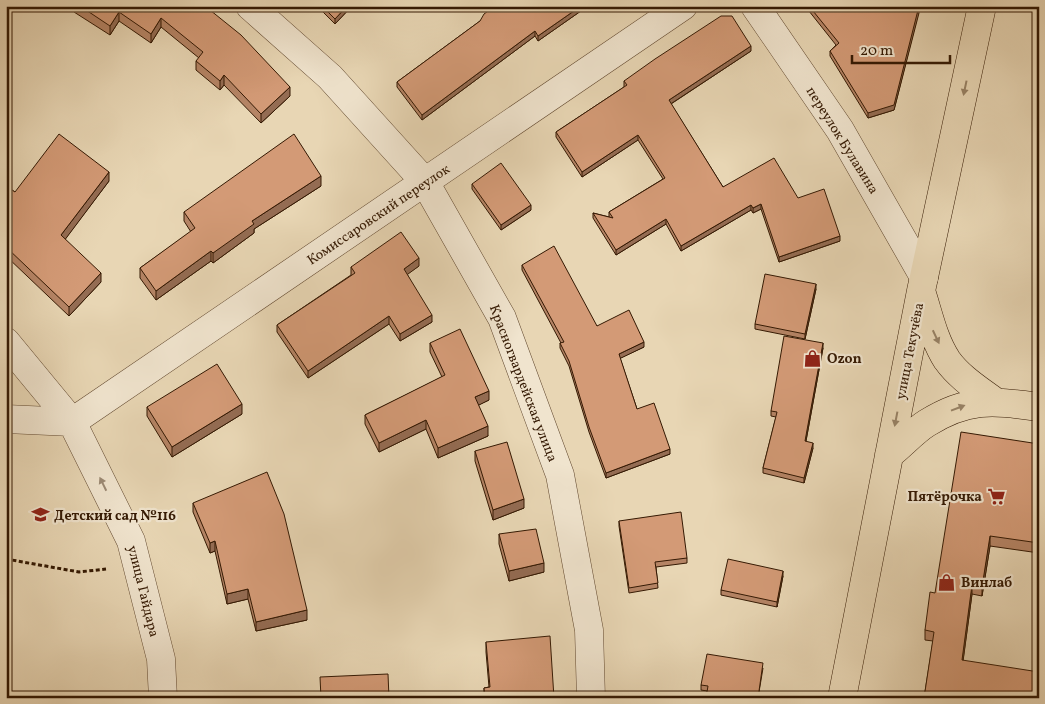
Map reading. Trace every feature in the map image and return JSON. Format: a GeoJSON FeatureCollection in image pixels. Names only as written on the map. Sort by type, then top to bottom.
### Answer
{"type":"FeatureCollection","features":[{"type":"Feature","properties":{"kind":"main road","name":"улица Текучёва"},"geometry":{"type":"LineString","coordinates":[[842,698],[923,284],[982,6]]}},
{"type":"Feature","properties":{"kind":"main road"},"geometry":{"type":"LineString","coordinates":[[923,284],[933,330],[948,360],[967,381],[994,401]]}},
{"type":"Feature","properties":{"kind":"main road"},"geometry":{"type":"LineString","coordinates":[[889,455],[926,423],[961,406],[994,401],[1039,407]]}},
{"type":"Feature","properties":{"kind":"street","name":"Красногвардейская улица"},"geometry":{"type":"LineString","coordinates":[[250,6],[330,78],[425,182],[502,318],[560,475],[589,630],[591,698]]}},
{"type":"Feature","properties":{"kind":"street","name":"Комиссаровский переулок"},"geometry":{"type":"LineString","coordinates":[[72,422],[684,6]]}},
{"type":"Feature","properties":{"kind":"street","name":"переулок Булавина"},"geometry":{"type":"LineString","coordinates":[[755,6],[840,130],[923,284]]}},
{"type":"Feature","properties":{"kind":"street","name":"улица Гайдара"},"geometry":{"type":"LineString","coordinates":[[6,342],[72,422],[131,541],[161,659],[163,698]]}},
{"type":"Feature","properties":{"kind":"street"},"geometry":{"type":"LineString","coordinates":[[6,419],[72,422]]}},
{"type":"Feature","properties":{"kind":"path"},"geometry":{"type":"LineString","coordinates":[[6,559],[79,572],[106,569]]}},
{"type":"Feature","properties":{"kind":"building"},"geometry":{"type":"Polygon","coordinates":[[[80,6],[205,6],[241,35],[290,87],[261,114],[224,75],[220,81],[196,61],[203,52],[161,18],[151,34],[119,12],[110,26],[80,6]]]}},
{"type":"Feature","properties":{"kind":"building"},"geometry":{"type":"Polygon","coordinates":[[[322,6],[347,6],[335,19],[322,6]]]}},
{"type":"Feature","properties":{"kind":"building"},"geometry":{"type":"Polygon","coordinates":[[[495,6],[581,6],[538,36],[535,31],[422,115],[397,82],[480,21],[484,14],[495,6]]]}},
{"type":"Feature","properties":{"kind":"building"},"geometry":{"type":"Polygon","coordinates":[[[809,6],[919,6],[894,105],[868,113],[830,51],[839,43],[809,6]]]}},
{"type":"Feature","properties":{"kind":"building"},"geometry":{"type":"Polygon","coordinates":[[[721,16],[732,16],[751,46],[669,100],[723,187],[774,158],[798,198],[824,189],[840,236],[779,257],[761,204],[753,208],[751,205],[681,246],[666,219],[616,250],[593,213],[613,218],[609,212],[665,178],[638,135],[582,172],[556,132],[627,85],[624,81],[655,59],[721,16]]]}},
{"type":"Feature","properties":{"kind":"building"},"geometry":{"type":"Polygon","coordinates":[[[59,134],[109,172],[61,235],[101,273],[69,307],[6,247],[6,186],[15,192],[59,134]]]}},
{"type":"Feature","properties":{"kind":"building"},"geometry":{"type":"Polygon","coordinates":[[[294,134],[321,176],[252,221],[254,224],[213,253],[211,251],[156,291],[140,268],[195,228],[184,212],[294,134]]]}},
{"type":"Feature","properties":{"kind":"building"},"geometry":{"type":"Polygon","coordinates":[[[501,163],[531,205],[501,225],[472,184],[501,163]]]}},
{"type":"Feature","properties":{"kind":"building"},"geometry":{"type":"Polygon","coordinates":[[[401,232],[419,258],[404,269],[432,315],[400,334],[389,316],[308,371],[277,325],[355,273],[351,267],[401,232]]]}},
{"type":"Feature","properties":{"kind":"building"},"geometry":{"type":"Polygon","coordinates":[[[554,246],[597,326],[629,310],[644,342],[619,354],[637,409],[654,403],[670,449],[606,473],[589,427],[569,361],[560,343],[564,342],[522,265],[554,246]]]}},
{"type":"Feature","properties":{"kind":"building"},"geometry":{"type":"Polygon","coordinates":[[[765,274],[816,284],[805,334],[755,324],[765,274]]]}},
{"type":"Feature","properties":{"kind":"building"},"geometry":{"type":"Polygon","coordinates":[[[460,329],[489,391],[475,397],[488,426],[438,448],[426,420],[379,443],[365,415],[445,375],[430,343],[460,329]]]}},
{"type":"Feature","properties":{"kind":"building"},"geometry":{"type":"Polygon","coordinates":[[[784,336],[823,343],[805,441],[813,443],[804,478],[763,468],[777,412],[771,411],[784,336]]]}},
{"type":"Feature","properties":{"kind":"building"},"geometry":{"type":"Polygon","coordinates":[[[217,364],[242,404],[172,447],[147,407],[217,364]]]}},
{"type":"Feature","properties":{"kind":"building"},"geometry":{"type":"Polygon","coordinates":[[[961,432],[1039,444],[1039,543],[990,536],[982,587],[972,585],[962,660],[1039,672],[1038,698],[924,698],[934,632],[925,630],[930,592],[935,593],[961,432]]]}},
{"type":"Feature","properties":{"kind":"building"},"geometry":{"type":"Polygon","coordinates":[[[507,442],[524,499],[493,510],[475,451],[507,442]]]}},
{"type":"Feature","properties":{"kind":"building"},"geometry":{"type":"Polygon","coordinates":[[[267,472],[284,514],[307,610],[256,622],[248,589],[227,594],[215,541],[210,543],[193,503],[267,472]]]}},
{"type":"Feature","properties":{"kind":"building"},"geometry":{"type":"Polygon","coordinates":[[[681,512],[687,558],[655,562],[658,583],[629,588],[619,521],[681,512]]]}},
{"type":"Feature","properties":{"kind":"building"},"geometry":{"type":"Polygon","coordinates":[[[536,529],[544,563],[509,571],[499,534],[536,529]]]}},
{"type":"Feature","properties":{"kind":"building"},"geometry":{"type":"Polygon","coordinates":[[[728,559],[783,571],[777,602],[721,590],[728,559]]]}},
{"type":"Feature","properties":{"kind":"building"},"geometry":{"type":"Polygon","coordinates":[[[550,636],[554,698],[485,698],[484,688],[490,687],[486,642],[550,636]]]}},
{"type":"Feature","properties":{"kind":"building"},"geometry":{"type":"Polygon","coordinates":[[[707,654],[763,663],[758,698],[706,698],[708,686],[701,685],[707,654]]]}},
{"type":"Feature","properties":{"kind":"building"},"geometry":{"type":"Polygon","coordinates":[[[388,674],[389,698],[321,698],[320,677],[388,674]]]}},
{"type":"Feature","properties":{"kind":"place","name":"Ozon"},"geometry":{"type":"Point","coordinates":[813,358]}},
{"type":"Feature","properties":{"kind":"place","name":"Пятёрочка"},"geometry":{"type":"Point","coordinates":[996,496]}},
{"type":"Feature","properties":{"kind":"place","name":"Детский сад №116"},"geometry":{"type":"Point","coordinates":[40,515]}},
{"type":"Feature","properties":{"kind":"place","name":"Винлаб"},"geometry":{"type":"Point","coordinates":[947,582]}}]}
